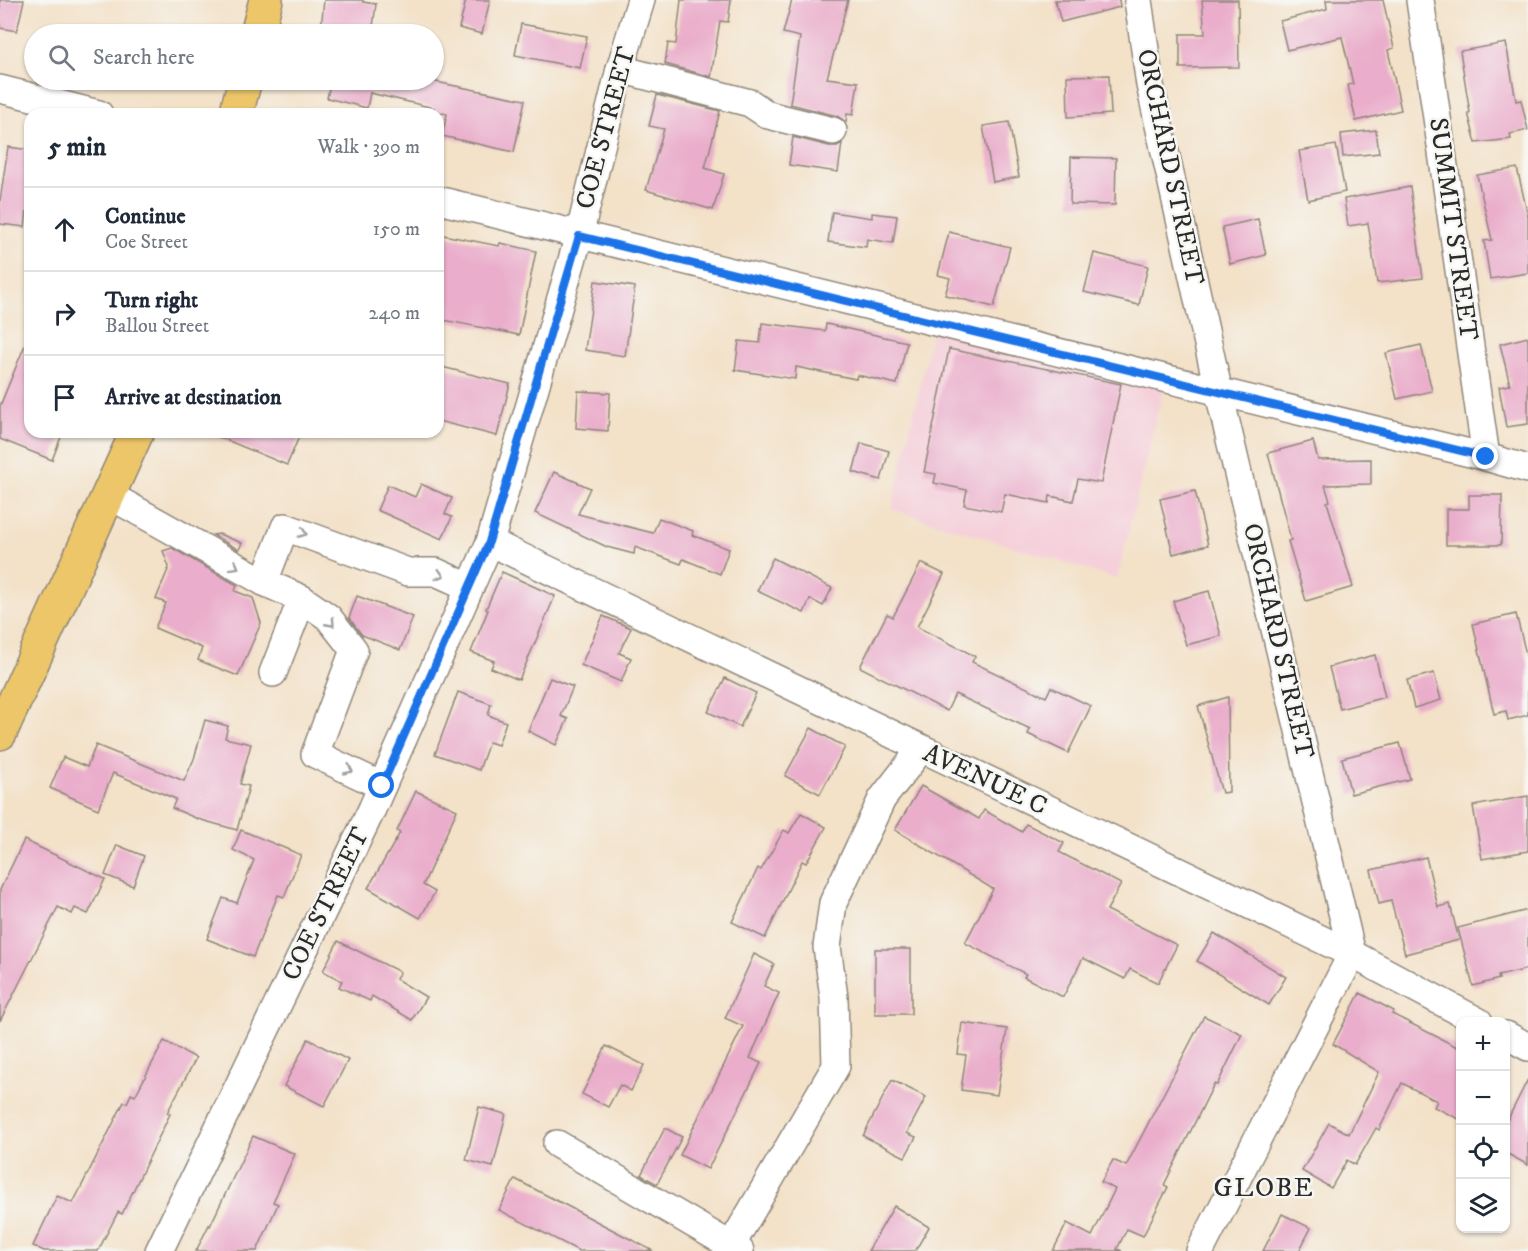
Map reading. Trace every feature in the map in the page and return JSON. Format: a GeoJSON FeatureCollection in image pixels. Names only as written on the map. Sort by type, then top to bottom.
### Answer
{"type":"FeatureCollection","features":[{"type":"Feature","properties":{"kind":"main road"},"geometry":{"type":"LineString","coordinates":[[260,24],[266,0]]}},
{"type":"Feature","properties":{"kind":"main road"},"geometry":{"type":"LineString","coordinates":[[238,108],[242,90]]}},
{"type":"Feature","properties":{"kind":"main road"},"geometry":{"type":"LineString","coordinates":[[0,733],[134,438]]}},
{"type":"Feature","properties":{"kind":"street","name":"COE STREET"},"geometry":{"type":"LineString","coordinates":[[159,1251],[382,786],[489,542],[579,236],[620,69],[641,0]]}},
{"type":"Feature","properties":{"kind":"street","name":"ORCHARD STREET"},"geometry":{"type":"LineString","coordinates":[[1138,0],[1150,85],[1219,393],[1352,954]]}},
{"type":"Feature","properties":{"kind":"street","name":"SUMMIT STREET"},"geometry":{"type":"LineString","coordinates":[[1420,0],[1486,457]]}},
{"type":"Feature","properties":{"kind":"street"},"geometry":{"type":"LineString","coordinates":[[620,69],[750,103],[768,115],[833,131]]}},
{"type":"Feature","properties":{"kind":"street"},"geometry":{"type":"LineString","coordinates":[[0,89],[75,108]]}},
{"type":"Feature","properties":{"kind":"street"},"geometry":{"type":"LineString","coordinates":[[444,202],[1528,469]]}},
{"type":"Feature","properties":{"kind":"street"},"geometry":{"type":"LineString","coordinates":[[109,495],[264,582],[302,599],[328,617],[354,650],[315,754],[382,786]]}},
{"type":"Feature","properties":{"kind":"street"},"geometry":{"type":"LineString","coordinates":[[264,582],[285,526],[408,572],[436,572],[470,587]]}},
{"type":"Feature","properties":{"kind":"street","name":"AVENUE C"},"geometry":{"type":"LineString","coordinates":[[489,542],[1352,954],[1470,1017]]}},
{"type":"Feature","properties":{"kind":"street"},"geometry":{"type":"LineString","coordinates":[[273,673],[302,599]]}},
{"type":"Feature","properties":{"kind":"street"},"geometry":{"type":"LineString","coordinates":[[557,1144],[734,1249],[836,1066],[834,997],[827,947],[833,903],[882,799],[921,749]]}},
{"type":"Feature","properties":{"kind":"street"},"geometry":{"type":"LineString","coordinates":[[1200,1251],[1352,954]]}},
{"type":"Feature","properties":{"kind":"street"},"geometry":{"type":"LineString","coordinates":[[1510,1037],[1528,1047]]}},
{"type":"Feature","properties":{"kind":"shaded area"},"geometry":{"type":"Polygon","coordinates":[[[935,319],[1166,377],[1117,579],[892,509],[935,319]]]}},
{"type":"Feature","properties":{"kind":"building"},"geometry":{"type":"Polygon","coordinates":[[[0,0],[24,0],[17,31],[0,28],[0,0]]]}},
{"type":"Feature","properties":{"kind":"building"},"geometry":{"type":"Polygon","coordinates":[[[324,0],[363,0],[363,2],[376,4],[373,24],[321,24],[324,0]]]}},
{"type":"Feature","properties":{"kind":"building"},"geometry":{"type":"Polygon","coordinates":[[[466,0],[490,0],[482,34],[459,28],[466,0]]]}},
{"type":"Feature","properties":{"kind":"building"},"geometry":{"type":"Polygon","coordinates":[[[681,0],[731,0],[728,22],[720,21],[711,77],[665,64],[668,43],[676,44],[681,0]]]}},
{"type":"Feature","properties":{"kind":"building"},"geometry":{"type":"Polygon","coordinates":[[[792,0],[848,0],[827,78],[858,82],[853,115],[847,114],[846,122],[837,116],[790,104],[800,37],[783,33],[792,0]]]}},
{"type":"Feature","properties":{"kind":"building"},"geometry":{"type":"Polygon","coordinates":[[[1055,0],[1119,0],[1120,7],[1061,22],[1055,0]]]}},
{"type":"Feature","properties":{"kind":"building"},"geometry":{"type":"Polygon","coordinates":[[[1202,0],[1238,0],[1239,67],[1180,68],[1180,34],[1205,34],[1202,0]]]}},
{"type":"Feature","properties":{"kind":"building"},"geometry":{"type":"Polygon","coordinates":[[[1326,0],[1383,0],[1394,48],[1388,50],[1401,110],[1356,121],[1348,85],[1353,84],[1342,37],[1287,50],[1280,21],[1327,9],[1326,0]]]}},
{"type":"Feature","properties":{"kind":"building"},"geometry":{"type":"Polygon","coordinates":[[[521,24],[587,36],[580,68],[515,55],[521,24]]]}},
{"type":"Feature","properties":{"kind":"building"},"geometry":{"type":"Polygon","coordinates":[[[1506,43],[1516,101],[1521,100],[1528,130],[1510,134],[1511,139],[1476,143],[1468,113],[1470,113],[1460,51],[1506,43]]]}},
{"type":"Feature","properties":{"kind":"building"},"geometry":{"type":"Polygon","coordinates":[[[1109,75],[1111,114],[1068,117],[1067,76],[1109,75]]]}},
{"type":"Feature","properties":{"kind":"building"},"geometry":{"type":"Polygon","coordinates":[[[444,84],[525,100],[514,152],[444,136],[447,114],[444,113],[444,108],[434,108],[370,93],[367,108],[327,98],[329,90],[444,90],[444,84]]]}},
{"type":"Feature","properties":{"kind":"building"},"geometry":{"type":"Polygon","coordinates":[[[657,95],[720,111],[705,168],[724,174],[713,210],[646,190],[664,129],[649,126],[657,95]]]}},
{"type":"Feature","properties":{"kind":"building"},"geometry":{"type":"Polygon","coordinates":[[[1009,122],[1019,177],[993,182],[983,126],[1009,122]]]}},
{"type":"Feature","properties":{"kind":"building"},"geometry":{"type":"Polygon","coordinates":[[[1376,130],[1379,153],[1343,157],[1341,134],[1376,130]]]}},
{"type":"Feature","properties":{"kind":"building"},"geometry":{"type":"Polygon","coordinates":[[[793,137],[829,146],[842,143],[838,172],[789,165],[793,137]]]}},
{"type":"Feature","properties":{"kind":"building"},"geometry":{"type":"Polygon","coordinates":[[[1336,145],[1345,192],[1308,200],[1299,151],[1336,145]]]}},
{"type":"Feature","properties":{"kind":"building"},"geometry":{"type":"Polygon","coordinates":[[[8,147],[24,149],[24,227],[0,224],[0,201],[8,147]]]}},
{"type":"Feature","properties":{"kind":"building"},"geometry":{"type":"Polygon","coordinates":[[[1071,157],[1116,158],[1115,205],[1070,204],[1071,157]]]}},
{"type":"Feature","properties":{"kind":"building"},"geometry":{"type":"Polygon","coordinates":[[[1517,168],[1528,216],[1528,273],[1490,279],[1484,241],[1492,240],[1477,175],[1517,168]]]}},
{"type":"Feature","properties":{"kind":"building"},"geometry":{"type":"Polygon","coordinates":[[[1410,187],[1423,278],[1377,283],[1368,223],[1348,226],[1344,199],[1410,187]]]}},
{"type":"Feature","properties":{"kind":"building"},"geometry":{"type":"Polygon","coordinates":[[[832,212],[872,218],[872,213],[897,216],[893,243],[867,239],[866,247],[828,242],[832,212]]]}},
{"type":"Feature","properties":{"kind":"building"},"geometry":{"type":"Polygon","coordinates":[[[1258,219],[1266,255],[1230,264],[1222,227],[1258,219]]]}},
{"type":"Feature","properties":{"kind":"building"},"geometry":{"type":"Polygon","coordinates":[[[949,232],[1010,247],[994,307],[945,295],[950,278],[938,275],[949,232]]]}},
{"type":"Feature","properties":{"kind":"building"},"geometry":{"type":"Polygon","coordinates":[[[444,235],[536,251],[519,335],[444,320],[444,235]]]}},
{"type":"Feature","properties":{"kind":"building"},"geometry":{"type":"Polygon","coordinates":[[[1094,253],[1148,266],[1139,305],[1084,292],[1094,253]]]}},
{"type":"Feature","properties":{"kind":"building"},"geometry":{"type":"Polygon","coordinates":[[[595,281],[635,287],[625,356],[585,350],[595,281]]]}},
{"type":"Feature","properties":{"kind":"building"},"geometry":{"type":"Polygon","coordinates":[[[762,323],[825,331],[826,324],[907,342],[897,384],[857,375],[856,379],[796,367],[795,379],[735,370],[739,341],[760,343],[762,323]]]}},
{"type":"Feature","properties":{"kind":"building"},"geometry":{"type":"Polygon","coordinates":[[[1528,337],[1528,424],[1506,427],[1499,387],[1510,385],[1500,344],[1528,337]]]}},
{"type":"Feature","properties":{"kind":"building"},"geometry":{"type":"Polygon","coordinates":[[[1421,345],[1432,391],[1397,399],[1386,353],[1421,345]]]}},
{"type":"Feature","properties":{"kind":"building"},"geometry":{"type":"Polygon","coordinates":[[[24,347],[24,438],[61,438],[52,460],[0,439],[0,406],[24,347]]]}},
{"type":"Feature","properties":{"kind":"building"},"geometry":{"type":"Polygon","coordinates":[[[949,349],[1121,384],[1101,483],[1078,479],[1073,501],[1050,496],[1049,503],[1005,494],[1001,512],[964,505],[967,490],[934,483],[936,474],[924,472],[949,349]]]}},
{"type":"Feature","properties":{"kind":"building"},"geometry":{"type":"Polygon","coordinates":[[[444,368],[510,384],[497,436],[444,423],[444,368]]]}},
{"type":"Feature","properties":{"kind":"building"},"geometry":{"type":"Polygon","coordinates":[[[578,391],[610,393],[608,431],[576,428],[578,391]]]}},
{"type":"Feature","properties":{"kind":"building"},"geometry":{"type":"Polygon","coordinates":[[[222,438],[298,438],[287,465],[222,438]]]}},
{"type":"Feature","properties":{"kind":"building"},"geometry":{"type":"Polygon","coordinates":[[[1313,441],[1318,460],[1371,459],[1371,484],[1325,485],[1330,501],[1327,502],[1353,587],[1306,601],[1288,541],[1291,540],[1268,453],[1313,441]]]}},
{"type":"Feature","properties":{"kind":"building"},"geometry":{"type":"Polygon","coordinates":[[[861,443],[889,451],[881,480],[853,472],[861,443]]]}},
{"type":"Feature","properties":{"kind":"building"},"geometry":{"type":"Polygon","coordinates":[[[554,472],[590,488],[578,514],[653,533],[659,518],[693,531],[692,535],[729,549],[720,574],[683,559],[681,564],[635,547],[634,554],[607,547],[535,513],[554,472]]]}},
{"type":"Feature","properties":{"kind":"building"},"geometry":{"type":"Polygon","coordinates":[[[421,484],[452,498],[445,514],[452,517],[442,539],[377,510],[388,485],[415,497],[421,484]]]}},
{"type":"Feature","properties":{"kind":"building"},"geometry":{"type":"Polygon","coordinates":[[[1195,491],[1208,545],[1173,554],[1160,499],[1195,491]]]}},
{"type":"Feature","properties":{"kind":"building"},"geometry":{"type":"Polygon","coordinates":[[[1469,495],[1502,495],[1501,545],[1446,545],[1446,509],[1469,509],[1469,495]]]}},
{"type":"Feature","properties":{"kind":"building"},"geometry":{"type":"Polygon","coordinates":[[[219,534],[242,543],[239,550],[213,535],[219,534]]]}},
{"type":"Feature","properties":{"kind":"building"},"geometry":{"type":"Polygon","coordinates":[[[172,548],[237,585],[235,591],[253,598],[261,623],[238,676],[198,660],[202,648],[155,628],[166,603],[156,599],[169,567],[163,551],[172,548]]]}},
{"type":"Feature","properties":{"kind":"building"},"geometry":{"type":"Polygon","coordinates":[[[773,558],[832,588],[823,606],[810,599],[804,613],[757,591],[773,558]]]}},
{"type":"Feature","properties":{"kind":"building"},"geometry":{"type":"Polygon","coordinates":[[[921,563],[944,574],[917,627],[975,656],[972,662],[1046,697],[1051,687],[1091,706],[1068,753],[1028,734],[1030,729],[955,694],[947,711],[860,667],[887,614],[893,617],[921,563]]]}},
{"type":"Feature","properties":{"kind":"building"},"geometry":{"type":"Polygon","coordinates":[[[502,572],[555,596],[519,680],[491,668],[494,661],[471,652],[502,572]]]}},
{"type":"Feature","properties":{"kind":"building"},"geometry":{"type":"Polygon","coordinates":[[[1209,591],[1221,636],[1186,645],[1173,601],[1209,591]]]}},
{"type":"Feature","properties":{"kind":"building"},"geometry":{"type":"Polygon","coordinates":[[[357,596],[413,617],[400,650],[362,635],[349,618],[357,596]]]}},
{"type":"Feature","properties":{"kind":"building"},"geometry":{"type":"Polygon","coordinates":[[[1516,614],[1528,662],[1528,715],[1508,720],[1506,711],[1494,714],[1473,624],[1516,614]]]}},
{"type":"Feature","properties":{"kind":"building"},"geometry":{"type":"Polygon","coordinates":[[[603,616],[631,628],[619,653],[631,658],[621,682],[581,665],[603,616]]]}},
{"type":"Feature","properties":{"kind":"building"},"geometry":{"type":"Polygon","coordinates":[[[1375,655],[1385,697],[1340,709],[1329,667],[1375,655]]]}},
{"type":"Feature","properties":{"kind":"building"},"geometry":{"type":"Polygon","coordinates":[[[1434,673],[1441,700],[1414,708],[1407,680],[1434,673]]]}},
{"type":"Feature","properties":{"kind":"building"},"geometry":{"type":"Polygon","coordinates":[[[550,678],[573,687],[561,716],[568,719],[556,745],[528,731],[550,678]]]}},
{"type":"Feature","properties":{"kind":"building"},"geometry":{"type":"Polygon","coordinates":[[[725,678],[756,693],[740,727],[708,712],[725,678]]]}},
{"type":"Feature","properties":{"kind":"building"},"geometry":{"type":"Polygon","coordinates":[[[458,692],[491,704],[488,715],[506,722],[498,745],[489,742],[479,770],[435,754],[458,692]]]}},
{"type":"Feature","properties":{"kind":"building"},"geometry":{"type":"Polygon","coordinates":[[[1228,697],[1229,792],[1222,793],[1198,706],[1228,697]]]}},
{"type":"Feature","properties":{"kind":"building"},"geometry":{"type":"Polygon","coordinates":[[[205,720],[228,726],[225,738],[251,744],[240,784],[249,786],[237,830],[198,819],[172,808],[176,799],[113,773],[98,809],[50,788],[63,757],[87,767],[96,745],[184,781],[194,759],[205,720]]]}},
{"type":"Feature","properties":{"kind":"building"},"geometry":{"type":"Polygon","coordinates":[[[811,728],[845,747],[820,794],[785,776],[811,728]]]}},
{"type":"Feature","properties":{"kind":"building"},"geometry":{"type":"Polygon","coordinates":[[[1400,743],[1410,779],[1351,794],[1342,758],[1400,743]]]}},
{"type":"Feature","properties":{"kind":"building"},"geometry":{"type":"Polygon","coordinates":[[[921,786],[979,819],[984,810],[1022,832],[1026,824],[1064,843],[1059,852],[1121,884],[1107,910],[1177,945],[1158,983],[1130,969],[1125,979],[1083,958],[1063,997],[1024,977],[1026,974],[965,943],[993,889],[895,830],[921,786]]]}},
{"type":"Feature","properties":{"kind":"building"},"geometry":{"type":"Polygon","coordinates":[[[416,791],[457,810],[423,885],[435,892],[420,918],[368,888],[400,833],[397,831],[416,791]]]}},
{"type":"Feature","properties":{"kind":"building"},"geometry":{"type":"Polygon","coordinates":[[[1528,796],[1528,851],[1482,859],[1473,806],[1528,796]]]}},
{"type":"Feature","properties":{"kind":"building"},"geometry":{"type":"Polygon","coordinates":[[[801,813],[826,827],[806,863],[802,861],[765,938],[732,922],[758,868],[761,870],[784,830],[789,833],[801,813]]]}},
{"type":"Feature","properties":{"kind":"building"},"geometry":{"type":"Polygon","coordinates":[[[241,830],[301,855],[284,897],[278,895],[253,957],[207,939],[223,898],[237,903],[254,860],[233,850],[241,830]]]}},
{"type":"Feature","properties":{"kind":"building"},"geometry":{"type":"Polygon","coordinates":[[[24,840],[105,879],[88,914],[75,908],[72,914],[58,907],[0,1021],[0,890],[24,840]]]}},
{"type":"Feature","properties":{"kind":"building"},"geometry":{"type":"Polygon","coordinates":[[[117,845],[144,856],[133,886],[105,875],[117,845]]]}},
{"type":"Feature","properties":{"kind":"building"},"geometry":{"type":"Polygon","coordinates":[[[1426,857],[1438,907],[1450,904],[1459,940],[1405,954],[1391,901],[1379,904],[1371,870],[1426,857]]]}},
{"type":"Feature","properties":{"kind":"building"},"geometry":{"type":"Polygon","coordinates":[[[1528,910],[1528,969],[1498,976],[1499,979],[1473,986],[1458,928],[1528,910]]]}},
{"type":"Feature","properties":{"kind":"building"},"geometry":{"type":"Polygon","coordinates":[[[1214,933],[1286,977],[1269,1005],[1197,961],[1214,933]]]}},
{"type":"Feature","properties":{"kind":"building"},"geometry":{"type":"Polygon","coordinates":[[[338,941],[400,972],[396,979],[426,997],[412,1020],[372,996],[370,1001],[339,987],[342,981],[323,971],[338,941]]]}},
{"type":"Feature","properties":{"kind":"building"},"geometry":{"type":"Polygon","coordinates":[[[875,949],[911,949],[911,1014],[875,1014],[875,949]]]}},
{"type":"Feature","properties":{"kind":"building"},"geometry":{"type":"Polygon","coordinates":[[[754,954],[774,964],[764,986],[779,993],[750,1058],[761,1063],[708,1169],[680,1155],[743,1026],[725,1018],[754,954]]]}},
{"type":"Feature","properties":{"kind":"building"},"geometry":{"type":"Polygon","coordinates":[[[1360,993],[1394,1011],[1392,1014],[1456,1046],[1456,1118],[1434,1107],[1437,1101],[1402,1083],[1379,1130],[1376,1128],[1355,1165],[1347,1160],[1331,1188],[1302,1171],[1329,1123],[1349,1134],[1379,1072],[1333,1044],[1360,993]]]}},
{"type":"Feature","properties":{"kind":"building"},"geometry":{"type":"Polygon","coordinates":[[[1204,1016],[1242,1034],[1217,1085],[1214,1084],[1164,1185],[1168,1187],[1143,1236],[1127,1229],[1117,1249],[1122,1251],[1053,1251],[1067,1223],[1092,1236],[1115,1189],[1101,1182],[1113,1160],[1126,1166],[1204,1016]]]}},
{"type":"Feature","properties":{"kind":"building"},"geometry":{"type":"Polygon","coordinates":[[[962,1023],[1007,1029],[997,1095],[961,1090],[966,1055],[958,1054],[962,1023]]]}},
{"type":"Feature","properties":{"kind":"building"},"geometry":{"type":"Polygon","coordinates":[[[308,1039],[348,1060],[324,1106],[284,1086],[308,1039]]]}},
{"type":"Feature","properties":{"kind":"building"},"geometry":{"type":"Polygon","coordinates":[[[164,1041],[196,1058],[167,1113],[170,1114],[122,1214],[118,1212],[98,1251],[44,1251],[33,1246],[57,1196],[73,1203],[124,1102],[127,1103],[131,1094],[135,1096],[164,1041]]]}},
{"type":"Feature","properties":{"kind":"building"},"geometry":{"type":"Polygon","coordinates":[[[606,1046],[644,1065],[631,1091],[620,1085],[608,1107],[582,1094],[606,1046]]]}},
{"type":"Feature","properties":{"kind":"building"},"geometry":{"type":"Polygon","coordinates":[[[1528,1079],[1528,1165],[1510,1155],[1510,1115],[1528,1079]]]}},
{"type":"Feature","properties":{"kind":"building"},"geometry":{"type":"Polygon","coordinates":[[[892,1080],[926,1097],[907,1133],[916,1137],[905,1157],[863,1136],[892,1080]]]}},
{"type":"Feature","properties":{"kind":"building"},"geometry":{"type":"Polygon","coordinates":[[[479,1107],[506,1114],[493,1167],[466,1160],[479,1107]]]}},
{"type":"Feature","properties":{"kind":"building"},"geometry":{"type":"Polygon","coordinates":[[[665,1128],[682,1137],[657,1184],[641,1175],[665,1128]]]}},
{"type":"Feature","properties":{"kind":"building"},"geometry":{"type":"Polygon","coordinates":[[[253,1136],[295,1154],[273,1202],[278,1204],[257,1251],[196,1251],[210,1226],[253,1136]]]}},
{"type":"Feature","properties":{"kind":"building"},"geometry":{"type":"Polygon","coordinates":[[[515,1179],[653,1251],[579,1251],[499,1210],[515,1179]]]}},
{"type":"Feature","properties":{"kind":"building"},"geometry":{"type":"Polygon","coordinates":[[[894,1206],[929,1227],[915,1251],[868,1251],[894,1206]]]}},
{"type":"Feature","properties":{"kind":"building"},"geometry":{"type":"Polygon","coordinates":[[[1282,1214],[1311,1228],[1299,1251],[1263,1251],[1282,1214]]]}},
{"type":"Feature","properties":{"kind":"district","name":"GLOBE"},"geometry":{"type":"Point","coordinates":[1264,1188]}},
{"type":"Feature","properties":{"kind":"route"},"geometry":{"type":"LineString","coordinates":[[382,786],[489,542],[579,236],[1486,457]]}}]}
